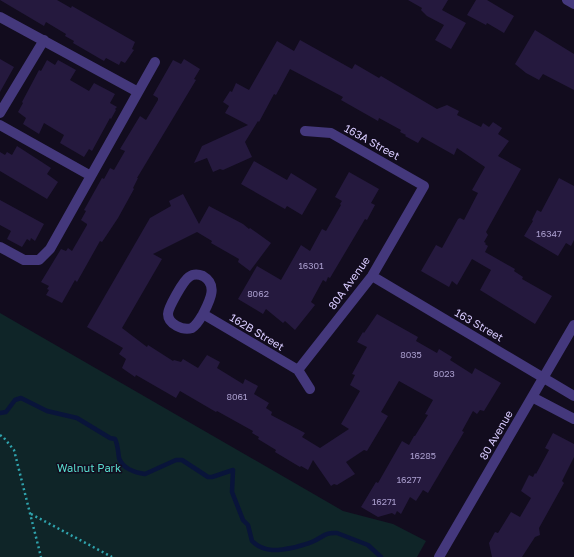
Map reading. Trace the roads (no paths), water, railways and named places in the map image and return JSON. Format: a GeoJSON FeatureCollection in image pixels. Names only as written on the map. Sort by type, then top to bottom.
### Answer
{"type":"FeatureCollection","features":[{"type":"Feature","properties":{"kind":"street"},"geometry":{"type":"LineString","coordinates":[[567,0],[574,4]]}},
{"type":"Feature","properties":{"kind":"street"},"geometry":{"type":"LineString","coordinates":[[0,16],[138,92]]}},
{"type":"Feature","properties":{"kind":"street"},"geometry":{"type":"LineString","coordinates":[[0,114],[44,40]]}},
{"type":"Feature","properties":{"kind":"street"},"geometry":{"type":"LineString","coordinates":[[0,247],[24,260],[39,260],[50,249],[155,62]]}},
{"type":"Feature","properties":{"kind":"street"},"geometry":{"type":"LineString","coordinates":[[0,125],[91,176]]}},
{"type":"Feature","properties":{"kind":"street","name":"163A Street"},"geometry":{"type":"LineString","coordinates":[[305,131],[331,133],[424,186]]}},
{"type":"Feature","properties":{"kind":"street","name":"80A Avenue"},"geometry":{"type":"LineString","coordinates":[[298,370],[372,276],[424,186]]}},
{"type":"Feature","properties":{"kind":"street"},"geometry":{"type":"LineString","coordinates":[[199,274],[208,279],[212,290],[212,296],[203,314],[196,325],[191,328],[180,328],[169,319],[168,314],[169,308],[185,280],[199,274]]}},
{"type":"Feature","properties":{"kind":"street","name":"163 Street"},"geometry":{"type":"LineString","coordinates":[[372,276],[574,396]]}},
{"type":"Feature","properties":{"kind":"street","name":"162B Street"},"geometry":{"type":"LineString","coordinates":[[203,314],[298,370]]}},
{"type":"Feature","properties":{"kind":"street","name":"80 Avenue"},"geometry":{"type":"LineString","coordinates":[[439,557],[574,325]]}},
{"type":"Feature","properties":{"kind":"street"},"geometry":{"type":"LineString","coordinates":[[298,370],[310,389]]}},
{"type":"Feature","properties":{"kind":"street"},"geometry":{"type":"LineString","coordinates":[[532,397],[574,419]]}},
{"type":"Feature","properties":{"kind":"waterway"},"geometry":{"type":"LineString","coordinates":[[0,413],[6,412],[15,400],[21,398],[47,411],[77,418],[110,438],[115,439],[119,458],[123,465],[129,469],[145,474],[176,460],[182,460],[208,477],[233,470],[232,492],[243,520],[248,525],[252,541],[262,548],[279,550],[296,547],[310,543],[327,534],[337,533],[368,545],[381,557]]}},
{"type":"Feature","properties":{"kind":"park label","name":"Walnut Park"},"geometry":{"type":"Point","coordinates":[89,468]}}]}
